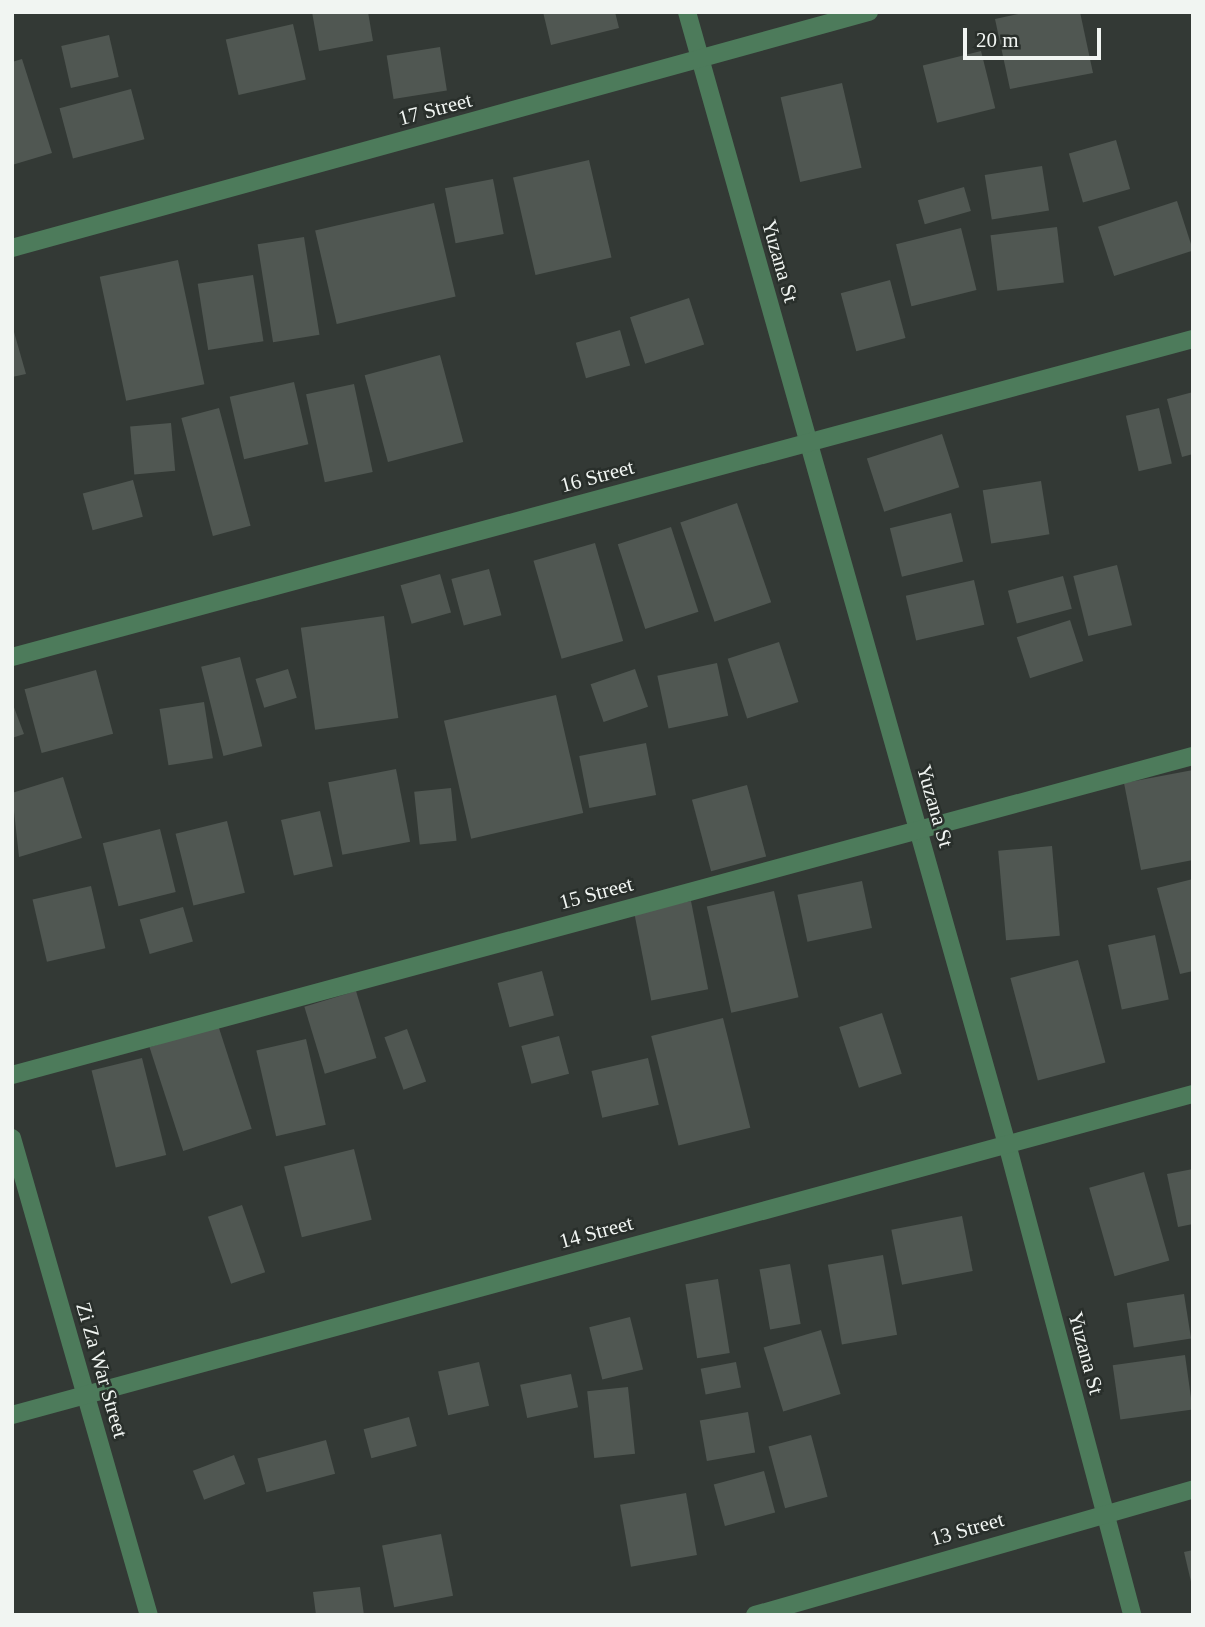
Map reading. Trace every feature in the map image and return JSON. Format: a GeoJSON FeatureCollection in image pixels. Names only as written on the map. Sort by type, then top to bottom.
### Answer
{"type":"FeatureCollection","features":[{"type":"Feature","properties":{"kind":"street","name":"Yuzana St"},"geometry":{"type":"LineString","coordinates":[[687,12],[1007,1144],[1132,1615]]}},
{"type":"Feature","properties":{"kind":"street","name":"17 Street"},"geometry":{"type":"LineString","coordinates":[[12,248],[869,12]]}},
{"type":"Feature","properties":{"kind":"street","name":"16 Street"},"geometry":{"type":"LineString","coordinates":[[12,657],[1193,339]]}},
{"type":"Feature","properties":{"kind":"street","name":"15 Street"},"geometry":{"type":"LineString","coordinates":[[12,1075],[1193,756]]}},
{"type":"Feature","properties":{"kind":"street","name":"14 Street"},"geometry":{"type":"LineString","coordinates":[[12,1415],[1193,1094]]}},
{"type":"Feature","properties":{"kind":"street","name":"Zi Za War Street"},"geometry":{"type":"LineString","coordinates":[[12,1138],[149,1615]]}},
{"type":"Feature","properties":{"kind":"street","name":"13 Street"},"geometry":{"type":"LineString","coordinates":[[755,1615],[1193,1489]]}},
{"type":"Feature","properties":{"kind":"building"},"geometry":{"type":"Polygon","coordinates":[[[312,12],[368,12],[373,41],[319,51],[312,12]]]}},
{"type":"Feature","properties":{"kind":"building"},"geometry":{"type":"Polygon","coordinates":[[[543,12],[615,12],[619,28],[551,45],[543,12]]]}},
{"type":"Feature","properties":{"kind":"building"},"geometry":{"type":"Polygon","coordinates":[[[1027,12],[1080,12],[1093,73],[1010,89],[995,19],[1027,12]]]}},
{"type":"Feature","properties":{"kind":"building"},"geometry":{"type":"Polygon","coordinates":[[[293,24],[306,80],[239,95],[226,40],[293,24]]]}},
{"type":"Feature","properties":{"kind":"building"},"geometry":{"type":"Polygon","coordinates":[[[109,35],[119,77],[71,88],[61,46],[109,35]]]}},
{"type":"Feature","properties":{"kind":"building"},"geometry":{"type":"Polygon","coordinates":[[[440,47],[447,90],[394,99],[387,55],[440,47]]]}},
{"type":"Feature","properties":{"kind":"building"},"geometry":{"type":"Polygon","coordinates":[[[981,51],[995,108],[937,123],[923,66],[981,51]]]}},
{"type":"Feature","properties":{"kind":"building"},"geometry":{"type":"Polygon","coordinates":[[[22,59],[52,153],[12,165],[12,62],[22,59]]]}},
{"type":"Feature","properties":{"kind":"building"},"geometry":{"type":"Polygon","coordinates":[[[842,83],[862,168],[800,182],[781,97],[842,83]]]}},
{"type":"Feature","properties":{"kind":"building"},"geometry":{"type":"Polygon","coordinates":[[[131,89],[144,139],[73,158],[60,108],[131,89]]]}},
{"type":"Feature","properties":{"kind":"building"},"geometry":{"type":"Polygon","coordinates":[[[1116,140],[1130,189],[1083,203],[1069,154],[1116,140]]]}},
{"type":"Feature","properties":{"kind":"building"},"geometry":{"type":"Polygon","coordinates":[[[589,160],[611,257],[535,275],[513,178],[589,160]]]}},
{"type":"Feature","properties":{"kind":"building"},"geometry":{"type":"Polygon","coordinates":[[[1042,166],[1049,210],[992,220],[985,175],[1042,166]]]}},
{"type":"Feature","properties":{"kind":"building"},"geometry":{"type":"Polygon","coordinates":[[[493,179],[504,234],[456,243],[445,188],[493,179]]]}},
{"type":"Feature","properties":{"kind":"building"},"geometry":{"type":"Polygon","coordinates":[[[964,187],[971,211],[925,224],[918,200],[964,187]]]}},
{"type":"Feature","properties":{"kind":"building"},"geometry":{"type":"Polygon","coordinates":[[[1177,201],[1193,250],[1114,276],[1098,227],[1177,201]]]}},
{"type":"Feature","properties":{"kind":"building"},"geometry":{"type":"Polygon","coordinates":[[[434,203],[456,297],[337,324],[315,230],[434,203]]]}},
{"type":"Feature","properties":{"kind":"building"},"geometry":{"type":"Polygon","coordinates":[[[1057,227],[1064,283],[997,291],[990,235],[1057,227]]]}},
{"type":"Feature","properties":{"kind":"building"},"geometry":{"type":"Polygon","coordinates":[[[961,228],[976,290],[911,306],[896,244],[961,228]]]}},
{"type":"Feature","properties":{"kind":"building"},"geometry":{"type":"Polygon","coordinates":[[[304,237],[319,335],[273,342],[258,244],[304,237]]]}},
{"type":"Feature","properties":{"kind":"building"},"geometry":{"type":"Polygon","coordinates":[[[178,260],[204,384],[126,401],[100,277],[178,260]]]}},
{"type":"Feature","properties":{"kind":"building"},"geometry":{"type":"Polygon","coordinates":[[[253,275],[263,341],[208,350],[198,284],[253,275]]]}},
{"type":"Feature","properties":{"kind":"building"},"geometry":{"type":"Polygon","coordinates":[[[890,280],[906,338],[856,351],[841,293],[890,280]]]}},
{"type":"Feature","properties":{"kind":"building"},"geometry":{"type":"Polygon","coordinates":[[[689,298],[704,345],[645,364],[630,317],[689,298]]]}},
{"type":"Feature","properties":{"kind":"building"},"geometry":{"type":"Polygon","coordinates":[[[12,325],[26,374],[12,377],[12,325]]]}},
{"type":"Feature","properties":{"kind":"building"},"geometry":{"type":"Polygon","coordinates":[[[620,330],[630,366],[586,378],[576,343],[620,330]]]}},
{"type":"Feature","properties":{"kind":"building"},"geometry":{"type":"Polygon","coordinates":[[[440,355],[463,442],[388,462],[365,375],[440,355]]]}},
{"type":"Feature","properties":{"kind":"building"},"geometry":{"type":"Polygon","coordinates":[[[294,382],[308,444],[244,459],[230,397],[294,382]]]}},
{"type":"Feature","properties":{"kind":"building"},"geometry":{"type":"Polygon","coordinates":[[[354,384],[373,472],[325,482],[306,394],[354,384]]]}},
{"type":"Feature","properties":{"kind":"building"},"geometry":{"type":"Polygon","coordinates":[[[1193,392],[1193,454],[1182,457],[1167,399],[1193,392]]]}},
{"type":"Feature","properties":{"kind":"building"},"geometry":{"type":"Polygon","coordinates":[[[219,408],[251,526],[213,536],[181,418],[219,408]]]}},
{"type":"Feature","properties":{"kind":"building"},"geometry":{"type":"Polygon","coordinates":[[[1159,408],[1172,464],[1139,471],[1126,416],[1159,408]]]}},
{"type":"Feature","properties":{"kind":"building"},"geometry":{"type":"Polygon","coordinates":[[[171,423],[175,471],[134,474],[130,427],[171,423]]]}},
{"type":"Feature","properties":{"kind":"building"},"geometry":{"type":"Polygon","coordinates":[[[942,434],[959,487],[884,512],[867,458],[942,434]]]}},
{"type":"Feature","properties":{"kind":"building"},"geometry":{"type":"Polygon","coordinates":[[[133,480],[143,517],[93,530],[83,493],[133,480]]]}},
{"type":"Feature","properties":{"kind":"building"},"geometry":{"type":"Polygon","coordinates":[[[1041,481],[1049,534],[991,544],[983,490],[1041,481]]]}},
{"type":"Feature","properties":{"kind":"building"},"geometry":{"type":"Polygon","coordinates":[[[737,503],[771,602],[714,622],[680,523],[737,503]]]}},
{"type":"Feature","properties":{"kind":"building"},"geometry":{"type":"Polygon","coordinates":[[[951,513],[963,562],[902,577],[890,528],[951,513]]]}},
{"type":"Feature","properties":{"kind":"building"},"geometry":{"type":"Polygon","coordinates":[[[671,527],[699,612],[645,629],[618,544],[671,527]]]}},
{"type":"Feature","properties":{"kind":"building"},"geometry":{"type":"Polygon","coordinates":[[[595,543],[623,641],[562,659],[533,561],[595,543]]]}},
{"type":"Feature","properties":{"kind":"building"},"geometry":{"type":"Polygon","coordinates":[[[1117,565],[1132,625],[1088,636],[1073,576],[1117,565]]]}},
{"type":"Feature","properties":{"kind":"building"},"geometry":{"type":"Polygon","coordinates":[[[489,569],[501,615],[464,625],[451,579],[489,569]]]}},
{"type":"Feature","properties":{"kind":"building"},"geometry":{"type":"Polygon","coordinates":[[[440,574],[451,612],[412,624],[401,585],[440,574]]]}},
{"type":"Feature","properties":{"kind":"building"},"geometry":{"type":"Polygon","coordinates":[[[1063,576],[1072,609],[1017,624],[1008,591],[1063,576]]]}},
{"type":"Feature","properties":{"kind":"building"},"geometry":{"type":"Polygon","coordinates":[[[974,580],[984,625],[916,641],[906,596],[974,580]]]}},
{"type":"Feature","properties":{"kind":"building"},"geometry":{"type":"Polygon","coordinates":[[[384,616],[398,718],[315,730],[301,628],[384,616]]]}},
{"type":"Feature","properties":{"kind":"building"},"geometry":{"type":"Polygon","coordinates":[[[1070,620],[1083,661],[1030,678],[1017,637],[1070,620]]]}},
{"type":"Feature","properties":{"kind":"building"},"geometry":{"type":"Polygon","coordinates":[[[779,642],[798,702],[747,719],[728,659],[779,642]]]}},
{"type":"Feature","properties":{"kind":"building"},"geometry":{"type":"Polygon","coordinates":[[[240,657],[262,746],[223,756],[201,667],[240,657]]]}},
{"type":"Feature","properties":{"kind":"building"},"geometry":{"type":"Polygon","coordinates":[[[717,663],[728,716],[669,729],[657,676],[717,663]]]}},
{"type":"Feature","properties":{"kind":"building"},"geometry":{"type":"Polygon","coordinates":[[[288,669],[297,698],[264,708],[255,679],[288,669]]]}},
{"type":"Feature","properties":{"kind":"building"},"geometry":{"type":"Polygon","coordinates":[[[635,669],[648,707],[604,722],[591,684],[635,669]]]}},
{"type":"Feature","properties":{"kind":"building"},"geometry":{"type":"Polygon","coordinates":[[[96,670],[113,734],[42,753],[25,689],[96,670]]]}},
{"type":"Feature","properties":{"kind":"building"},"geometry":{"type":"Polygon","coordinates":[[[556,695],[583,813],[471,839],[444,721],[556,695]]]}},
{"type":"Feature","properties":{"kind":"building"},"geometry":{"type":"Polygon","coordinates":[[[12,702],[24,734],[12,738],[12,702]]]}},
{"type":"Feature","properties":{"kind":"building"},"geometry":{"type":"Polygon","coordinates":[[[204,702],[213,758],[168,765],[160,709],[204,702]]]}},
{"type":"Feature","properties":{"kind":"building"},"geometry":{"type":"Polygon","coordinates":[[[646,743],[656,795],[589,808],[579,756],[646,743]]]}},
{"type":"Feature","properties":{"kind":"building"},"geometry":{"type":"Polygon","coordinates":[[[396,769],[410,842],[342,855],[328,782],[396,769]]]}},
{"type":"Feature","properties":{"kind":"building"},"geometry":{"type":"Polygon","coordinates":[[[1193,770],[1193,860],[1141,870],[1124,783],[1193,770]]]}},
{"type":"Feature","properties":{"kind":"building"},"geometry":{"type":"Polygon","coordinates":[[[63,777],[82,838],[19,857],[12,793],[63,777]]]}},
{"type":"Feature","properties":{"kind":"building"},"geometry":{"type":"Polygon","coordinates":[[[747,785],[766,856],[711,871],[692,800],[747,785]]]}},
{"type":"Feature","properties":{"kind":"building"},"geometry":{"type":"Polygon","coordinates":[[[451,788],[457,841],[420,845],[414,792],[451,788]]]}},
{"type":"Feature","properties":{"kind":"building"},"geometry":{"type":"Polygon","coordinates":[[[320,811],[333,867],[294,876],[281,820],[320,811]]]}},
{"type":"Feature","properties":{"kind":"building"},"geometry":{"type":"Polygon","coordinates":[[[227,821],[245,893],[193,906],[176,834],[227,821]]]}},
{"type":"Feature","properties":{"kind":"building"},"geometry":{"type":"Polygon","coordinates":[[[160,829],[176,892],[118,906],[103,843],[160,829]]]}},
{"type":"Feature","properties":{"kind":"building"},"geometry":{"type":"Polygon","coordinates":[[[1052,846],[1060,936],[1006,940],[998,851],[1052,846]]]}},
{"type":"Feature","properties":{"kind":"building"},"geometry":{"type":"Polygon","coordinates":[[[1193,879],[1193,971],[1180,974],[1157,888],[1193,879]]]}},
{"type":"Feature","properties":{"kind":"building"},"geometry":{"type":"Polygon","coordinates":[[[862,881],[872,928],[807,942],[797,895],[862,881]]]}},
{"type":"Feature","properties":{"kind":"building"},"geometry":{"type":"Polygon","coordinates":[[[91,886],[105,948],[47,962],[33,899],[91,886]]]}},
{"type":"Feature","properties":{"kind":"building"},"geometry":{"type":"Polygon","coordinates":[[[774,891],[799,997],[731,1013],[707,907],[774,891]]]}},
{"type":"Feature","properties":{"kind":"building"},"geometry":{"type":"Polygon","coordinates":[[[691,901],[708,989],[651,1000],[634,912],[691,901]]]}},
{"type":"Feature","properties":{"kind":"building"},"geometry":{"type":"Polygon","coordinates":[[[183,907],[193,942],[150,954],[140,919],[183,907]]]}},
{"type":"Feature","properties":{"kind":"building"},"geometry":{"type":"Polygon","coordinates":[[[1155,935],[1169,1000],[1122,1010],[1108,945],[1155,935]]]}},
{"type":"Feature","properties":{"kind":"building"},"geometry":{"type":"Polygon","coordinates":[[[1078,960],[1105,1062],[1038,1081],[1010,978],[1078,960]]]}},
{"type":"Feature","properties":{"kind":"building"},"geometry":{"type":"Polygon","coordinates":[[[542,971],[554,1015],[509,1027],[498,983],[542,971]]]}},
{"type":"Feature","properties":{"kind":"building"},"geometry":{"type":"Polygon","coordinates":[[[356,991],[376,1058],[325,1074],[304,1007],[356,991]]]}},
{"type":"Feature","properties":{"kind":"building"},"geometry":{"type":"Polygon","coordinates":[[[882,1013],[902,1074],[859,1088],[839,1027],[882,1013]]]}},
{"type":"Feature","properties":{"kind":"building"},"geometry":{"type":"Polygon","coordinates":[[[723,1018],[750,1128],[679,1146],[651,1036],[723,1018]]]}},
{"type":"Feature","properties":{"kind":"building"},"geometry":{"type":"Polygon","coordinates":[[[218,1025],[252,1129],[183,1151],[150,1047],[218,1025]]]}},
{"type":"Feature","properties":{"kind":"building"},"geometry":{"type":"Polygon","coordinates":[[[407,1029],[426,1082],[404,1090],[384,1037],[407,1029]]]}},
{"type":"Feature","properties":{"kind":"building"},"geometry":{"type":"Polygon","coordinates":[[[559,1036],[569,1074],[531,1084],[521,1046],[559,1036]]]}},
{"type":"Feature","properties":{"kind":"building"},"geometry":{"type":"Polygon","coordinates":[[[306,1039],[326,1125],[276,1136],[256,1050],[306,1039]]]}},
{"type":"Feature","properties":{"kind":"building"},"geometry":{"type":"Polygon","coordinates":[[[142,1058],[166,1155],[116,1168],[92,1071],[142,1058]]]}},
{"type":"Feature","properties":{"kind":"building"},"geometry":{"type":"Polygon","coordinates":[[[648,1058],[659,1105],[602,1118],[591,1071],[648,1058]]]}},
{"type":"Feature","properties":{"kind":"building"},"geometry":{"type":"Polygon","coordinates":[[[354,1149],[372,1220],[302,1237],[284,1166],[354,1149]]]}},
{"type":"Feature","properties":{"kind":"building"},"geometry":{"type":"Polygon","coordinates":[[[1193,1169],[1193,1224],[1178,1227],[1167,1174],[1193,1169]]]}},
{"type":"Feature","properties":{"kind":"building"},"geometry":{"type":"Polygon","coordinates":[[[1144,1172],[1169,1260],[1115,1276],[1089,1188],[1144,1172]]]}},
{"type":"Feature","properties":{"kind":"building"},"geometry":{"type":"Polygon","coordinates":[[[242,1205],[265,1272],[231,1284],[208,1217],[242,1205]]]}},
{"type":"Feature","properties":{"kind":"building"},"geometry":{"type":"Polygon","coordinates":[[[962,1216],[973,1271],[902,1285],[891,1230],[962,1216]]]}},
{"type":"Feature","properties":{"kind":"building"},"geometry":{"type":"Polygon","coordinates":[[[883,1255],[897,1335],[842,1344],[828,1265],[883,1255]]]}},
{"type":"Feature","properties":{"kind":"building"},"geometry":{"type":"Polygon","coordinates":[[[790,1264],[801,1324],[770,1329],[759,1269],[790,1264]]]}},
{"type":"Feature","properties":{"kind":"building"},"geometry":{"type":"Polygon","coordinates":[[[718,1279],[730,1353],[697,1358],[685,1284],[718,1279]]]}},
{"type":"Feature","properties":{"kind":"building"},"geometry":{"type":"Polygon","coordinates":[[[1184,1294],[1191,1338],[1134,1348],[1127,1303],[1184,1294]]]}},
{"type":"Feature","properties":{"kind":"building"},"geometry":{"type":"Polygon","coordinates":[[[630,1317],[643,1369],[602,1380],[589,1327],[630,1317]]]}},
{"type":"Feature","properties":{"kind":"building"},"geometry":{"type":"Polygon","coordinates":[[[821,1330],[841,1394],[783,1412],[764,1348],[821,1330]]]}},
{"type":"Feature","properties":{"kind":"building"},"geometry":{"type":"Polygon","coordinates":[[[1185,1355],[1193,1409],[1120,1420],[1113,1365],[1185,1355]]]}},
{"type":"Feature","properties":{"kind":"building"},"geometry":{"type":"Polygon","coordinates":[[[479,1362],[489,1406],[448,1415],[438,1371],[479,1362]]]}},
{"type":"Feature","properties":{"kind":"building"},"geometry":{"type":"Polygon","coordinates":[[[736,1362],[741,1388],[706,1394],[701,1369],[736,1362]]]}},
{"type":"Feature","properties":{"kind":"building"},"geometry":{"type":"Polygon","coordinates":[[[571,1374],[578,1407],[527,1418],[520,1385],[571,1374]]]}},
{"type":"Feature","properties":{"kind":"building"},"geometry":{"type":"Polygon","coordinates":[[[628,1387],[635,1454],[594,1458],[587,1391],[628,1387]]]}},
{"type":"Feature","properties":{"kind":"building"},"geometry":{"type":"Polygon","coordinates":[[[748,1412],[755,1452],[707,1461],[700,1421],[748,1412]]]}},
{"type":"Feature","properties":{"kind":"building"},"geometry":{"type":"Polygon","coordinates":[[[409,1417],[417,1446],[371,1458],[364,1429],[409,1417]]]}},
{"type":"Feature","properties":{"kind":"building"},"geometry":{"type":"Polygon","coordinates":[[[811,1435],[828,1497],[785,1508],[768,1446],[811,1435]]]}},
{"type":"Feature","properties":{"kind":"building"},"geometry":{"type":"Polygon","coordinates":[[[326,1440],[335,1474],[266,1492],[257,1458],[326,1440]]]}},
{"type":"Feature","properties":{"kind":"building"},"geometry":{"type":"Polygon","coordinates":[[[234,1455],[245,1484],[204,1500],[193,1471],[234,1455]]]}},
{"type":"Feature","properties":{"kind":"building"},"geometry":{"type":"Polygon","coordinates":[[[764,1471],[775,1513],[725,1526],[714,1484],[764,1471]]]}},
{"type":"Feature","properties":{"kind":"building"},"geometry":{"type":"Polygon","coordinates":[[[686,1493],[697,1555],[631,1567],[620,1505],[686,1493]]]}},
{"type":"Feature","properties":{"kind":"building"},"geometry":{"type":"Polygon","coordinates":[[[441,1534],[453,1596],[394,1607],[382,1545],[441,1534]]]}},
{"type":"Feature","properties":{"kind":"building"},"geometry":{"type":"Polygon","coordinates":[[[1193,1550],[1193,1585],[1192,1586],[1184,1552],[1193,1550]]]}},
{"type":"Feature","properties":{"kind":"building"},"geometry":{"type":"Polygon","coordinates":[[[360,1587],[364,1615],[316,1615],[313,1592],[360,1587]]]}}]}
